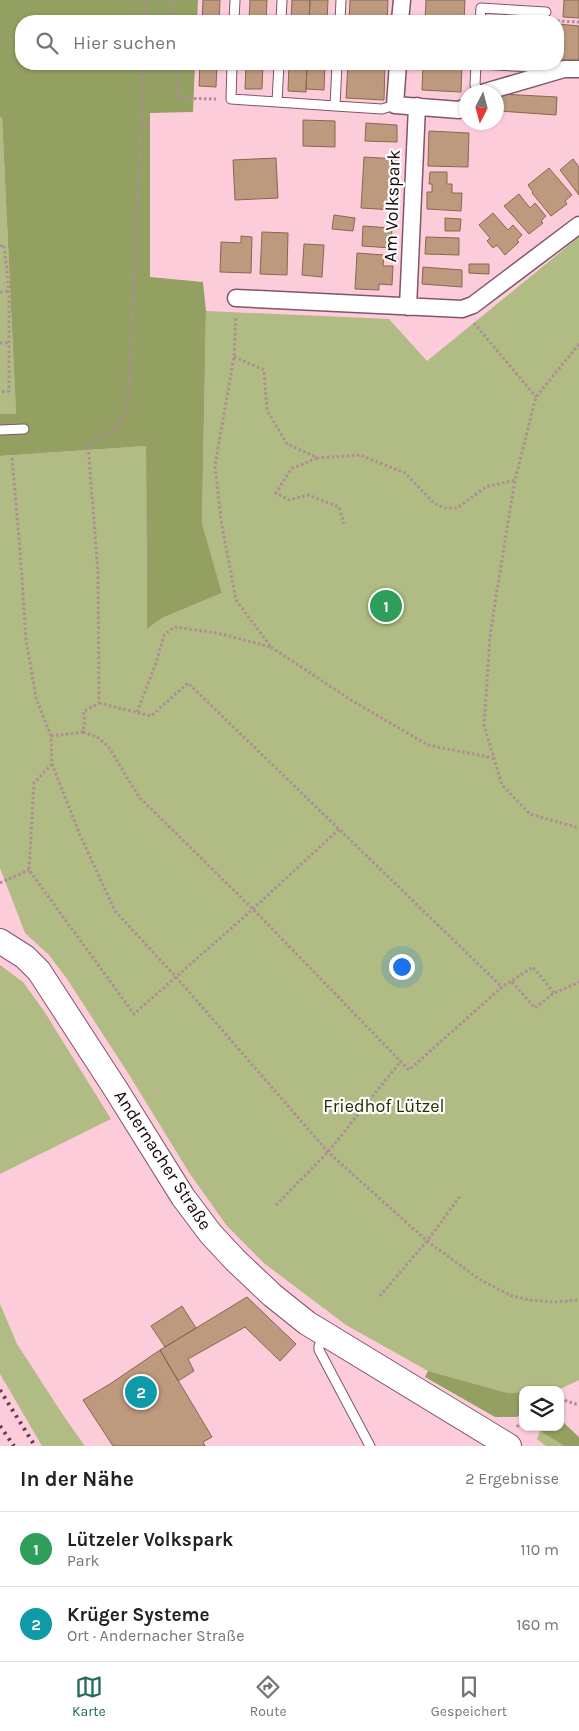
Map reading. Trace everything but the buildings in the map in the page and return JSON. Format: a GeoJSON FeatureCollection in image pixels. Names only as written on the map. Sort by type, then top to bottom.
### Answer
{"type":"FeatureCollection","features":[{"type":"Feature","properties":{"kind":"main road","name":"Andernacher Straße"},"geometry":{"type":"LineString","coordinates":[[0,941],[25,957],[39,971],[183,1197],[215,1239],[246,1271],[289,1309],[324,1334],[509,1446]]}},
{"type":"Feature","properties":{"kind":"street"},"geometry":{"type":"LineString","coordinates":[[401,15],[402,0]]}},
{"type":"Feature","properties":{"kind":"street"},"geometry":{"type":"LineString","coordinates":[[504,87],[571,69]]}},
{"type":"Feature","properties":{"kind":"street"},"geometry":{"type":"LineString","coordinates":[[398,70],[395,105],[459,110]]}},
{"type":"Feature","properties":{"kind":"street","name":"Am Volkspark"},"geometry":{"type":"LineString","coordinates":[[408,307],[417,106]]}},
{"type":"Feature","properties":{"kind":"street"},"geometry":{"type":"LineString","coordinates":[[236,298],[462,309],[473,305],[579,225]]}},
{"type":"Feature","properties":{"kind":"lane"},"geometry":{"type":"LineString","coordinates":[[234,15],[235,0]]}},
{"type":"Feature","properties":{"kind":"lane"},"geometry":{"type":"LineString","coordinates":[[281,15],[282,0]]}},
{"type":"Feature","properties":{"kind":"lane"},"geometry":{"type":"LineString","coordinates":[[340,15],[341,0]]}},
{"type":"Feature","properties":{"kind":"lane"},"geometry":{"type":"LineString","coordinates":[[480,15],[481,8],[546,12]]}},
{"type":"Feature","properties":{"kind":"lane"},"geometry":{"type":"LineString","coordinates":[[232,70],[231,99],[382,109],[395,105]]}},
{"type":"Feature","properties":{"kind":"lane"},"geometry":{"type":"LineString","coordinates":[[277,102],[279,70]]}},
{"type":"Feature","properties":{"kind":"lane"},"geometry":{"type":"LineString","coordinates":[[335,106],[337,70]]}},
{"type":"Feature","properties":{"kind":"lane"},"geometry":{"type":"LineString","coordinates":[[475,85],[476,70]]}},
{"type":"Feature","properties":{"kind":"lane"},"geometry":{"type":"LineString","coordinates":[[0,430],[24,429]]}},
{"type":"Feature","properties":{"kind":"lane"},"geometry":{"type":"LineString","coordinates":[[324,1334],[319,1350],[370,1446]]}},
{"type":"Feature","properties":{"kind":"path"},"geometry":{"type":"LineString","coordinates":[[145,0],[145,15]]}},
{"type":"Feature","properties":{"kind":"path"},"geometry":{"type":"LineString","coordinates":[[171,0],[172,15]]}},
{"type":"Feature","properties":{"kind":"path"},"geometry":{"type":"LineString","coordinates":[[546,12],[549,15]]}},
{"type":"Feature","properties":{"kind":"path"},"geometry":{"type":"LineString","coordinates":[[564,21],[579,22]]}},
{"type":"Feature","properties":{"kind":"path"},"geometry":{"type":"LineString","coordinates":[[99,703],[98,573],[88,443],[116,428],[128,406],[144,70]]}},
{"type":"Feature","properties":{"kind":"path"},"geometry":{"type":"LineString","coordinates":[[176,70],[178,98],[231,99]]}},
{"type":"Feature","properties":{"kind":"path"},"geometry":{"type":"LineString","coordinates":[[0,246],[4,245],[9,291],[10,343],[9,391],[0,392]]}},
{"type":"Feature","properties":{"kind":"path"},"geometry":{"type":"LineString","coordinates":[[0,292],[9,291]]}},
{"type":"Feature","properties":{"kind":"path"},"geometry":{"type":"LineString","coordinates":[[236,298],[234,357],[215,465],[221,520],[236,600],[271,647]]}},
{"type":"Feature","properties":{"kind":"path"},"geometry":{"type":"LineString","coordinates":[[462,309],[536,397]]}},
{"type":"Feature","properties":{"kind":"path"},"geometry":{"type":"LineString","coordinates":[[0,343],[10,343]]}},
{"type":"Feature","properties":{"kind":"path"},"geometry":{"type":"LineString","coordinates":[[579,344],[536,397],[515,480],[490,637],[484,725],[502,786],[530,814],[579,828]]}},
{"type":"Feature","properties":{"kind":"path"},"geometry":{"type":"LineString","coordinates":[[234,357],[264,370],[267,410],[287,444],[318,458]]}},
{"type":"Feature","properties":{"kind":"path"},"geometry":{"type":"LineString","coordinates":[[344,524],[339,508],[308,494],[289,500],[276,493],[291,469],[318,458],[360,455],[405,473],[434,503],[444,508],[456,508],[486,487],[515,480]]}},
{"type":"Feature","properties":{"kind":"path"},"geometry":{"type":"LineString","coordinates":[[12,458],[26,640],[36,698],[51,736],[52,764],[80,835],[115,910],[176,977],[328,1152],[427,1241],[479,1279],[512,1296],[554,1302],[579,1300]]}},
{"type":"Feature","properties":{"kind":"path"},"geometry":{"type":"LineString","coordinates":[[137,712],[156,664],[164,635],[174,627],[217,633],[271,647],[351,700],[428,745],[494,758]]}},
{"type":"Feature","properties":{"kind":"path"},"geometry":{"type":"LineString","coordinates":[[83,732],[83,712],[99,703],[151,716],[188,683],[502,988]]}},
{"type":"Feature","properties":{"kind":"path"},"geometry":{"type":"LineString","coordinates":[[51,736],[83,732],[97,737],[108,746],[139,797],[252,909],[409,1070],[502,988],[533,967],[554,993]]}},
{"type":"Feature","properties":{"kind":"path"},"geometry":{"type":"LineString","coordinates":[[52,764],[34,783],[29,870],[134,1014],[339,829]]}},
{"type":"Feature","properties":{"kind":"path"},"geometry":{"type":"LineString","coordinates":[[0,883],[29,870]]}},
{"type":"Feature","properties":{"kind":"path"},"geometry":{"type":"LineString","coordinates":[[512,982],[535,1008],[554,993],[579,982]]}},
{"type":"Feature","properties":{"kind":"path"},"geometry":{"type":"LineString","coordinates":[[276,1205],[328,1152],[401,1062]]}},
{"type":"Feature","properties":{"kind":"path"},"geometry":{"type":"LineString","coordinates":[[380,1296],[427,1241],[460,1195]]}},
{"type":"Feature","properties":{"kind":"path"},"geometry":{"type":"LineString","coordinates":[[564,1400],[579,1405]]}},
{"type":"Feature","properties":{"kind":"green space"},"geometry":{"type":"Polygon","coordinates":[[[0,0],[198,0],[197,15],[15,15],[15,70],[195,70],[193,112],[150,113],[150,277],[203,282],[206,311],[202,523],[222,593],[162,618],[147,629],[146,446],[0,456],[0,414],[16,414],[2,117],[0,117],[0,0]]]}},
{"type":"Feature","properties":{"kind":"green space"},"geometry":{"type":"Polygon","coordinates":[[[0,117],[2,117],[16,414],[0,414],[0,117]]]}},
{"type":"Feature","properties":{"kind":"green space","name":"Friedhof Lützel"},"geometry":{"type":"Polygon","coordinates":[[[579,237],[579,1380],[564,1387],[519,1386],[519,1392],[508,1393],[428,1371],[346,1325],[265,1264],[227,1226],[190,1174],[67,979],[49,955],[25,933],[0,868],[0,456],[146,446],[147,629],[162,618],[222,593],[202,523],[206,311],[389,319],[427,361],[579,237]]]}},
{"type":"Feature","properties":{"kind":"green space"},"geometry":{"type":"Polygon","coordinates":[[[0,965],[23,982],[44,1011],[111,1119],[0,1174],[0,965]]]}},
{"type":"Feature","properties":{"kind":"green space"},"geometry":{"type":"Polygon","coordinates":[[[0,1304],[17,1344],[85,1446],[42,1446],[0,1374],[0,1304]]]}},
{"type":"Feature","properties":{"kind":"green space"},"geometry":{"type":"Polygon","coordinates":[[[428,1371],[508,1393],[519,1392],[519,1415],[517,1417],[495,1417],[425,1377],[428,1371]]]}},
{"type":"Feature","properties":{"kind":"green space"},"geometry":{"type":"Polygon","coordinates":[[[564,1423],[579,1437],[579,1446],[564,1446],[540,1431],[564,1431],[564,1423]]]}},
{"type":"Feature","properties":{"kind":"green space"},"geometry":{"type":"Polygon","coordinates":[[[540,1431],[564,1446],[546,1446],[537,1439],[540,1431]]]}},
{"type":"Feature","properties":{"kind":"railway"},"geometry":{"type":"LineString","coordinates":[[0,1390],[35,1446]]}},
{"type":"Feature","properties":{"kind":"railway"},"geometry":{"type":"LineString","coordinates":[[0,1426],[14,1446]]}},
{"type":"Feature","properties":{"kind":"place","name":"Lützeler Volkspark"},"geometry":{"type":"Point","coordinates":[386,606]}},
{"type":"Feature","properties":{"kind":"place","name":"Krüger Systeme"},"geometry":{"type":"Point","coordinates":[141,1392]}}]}
